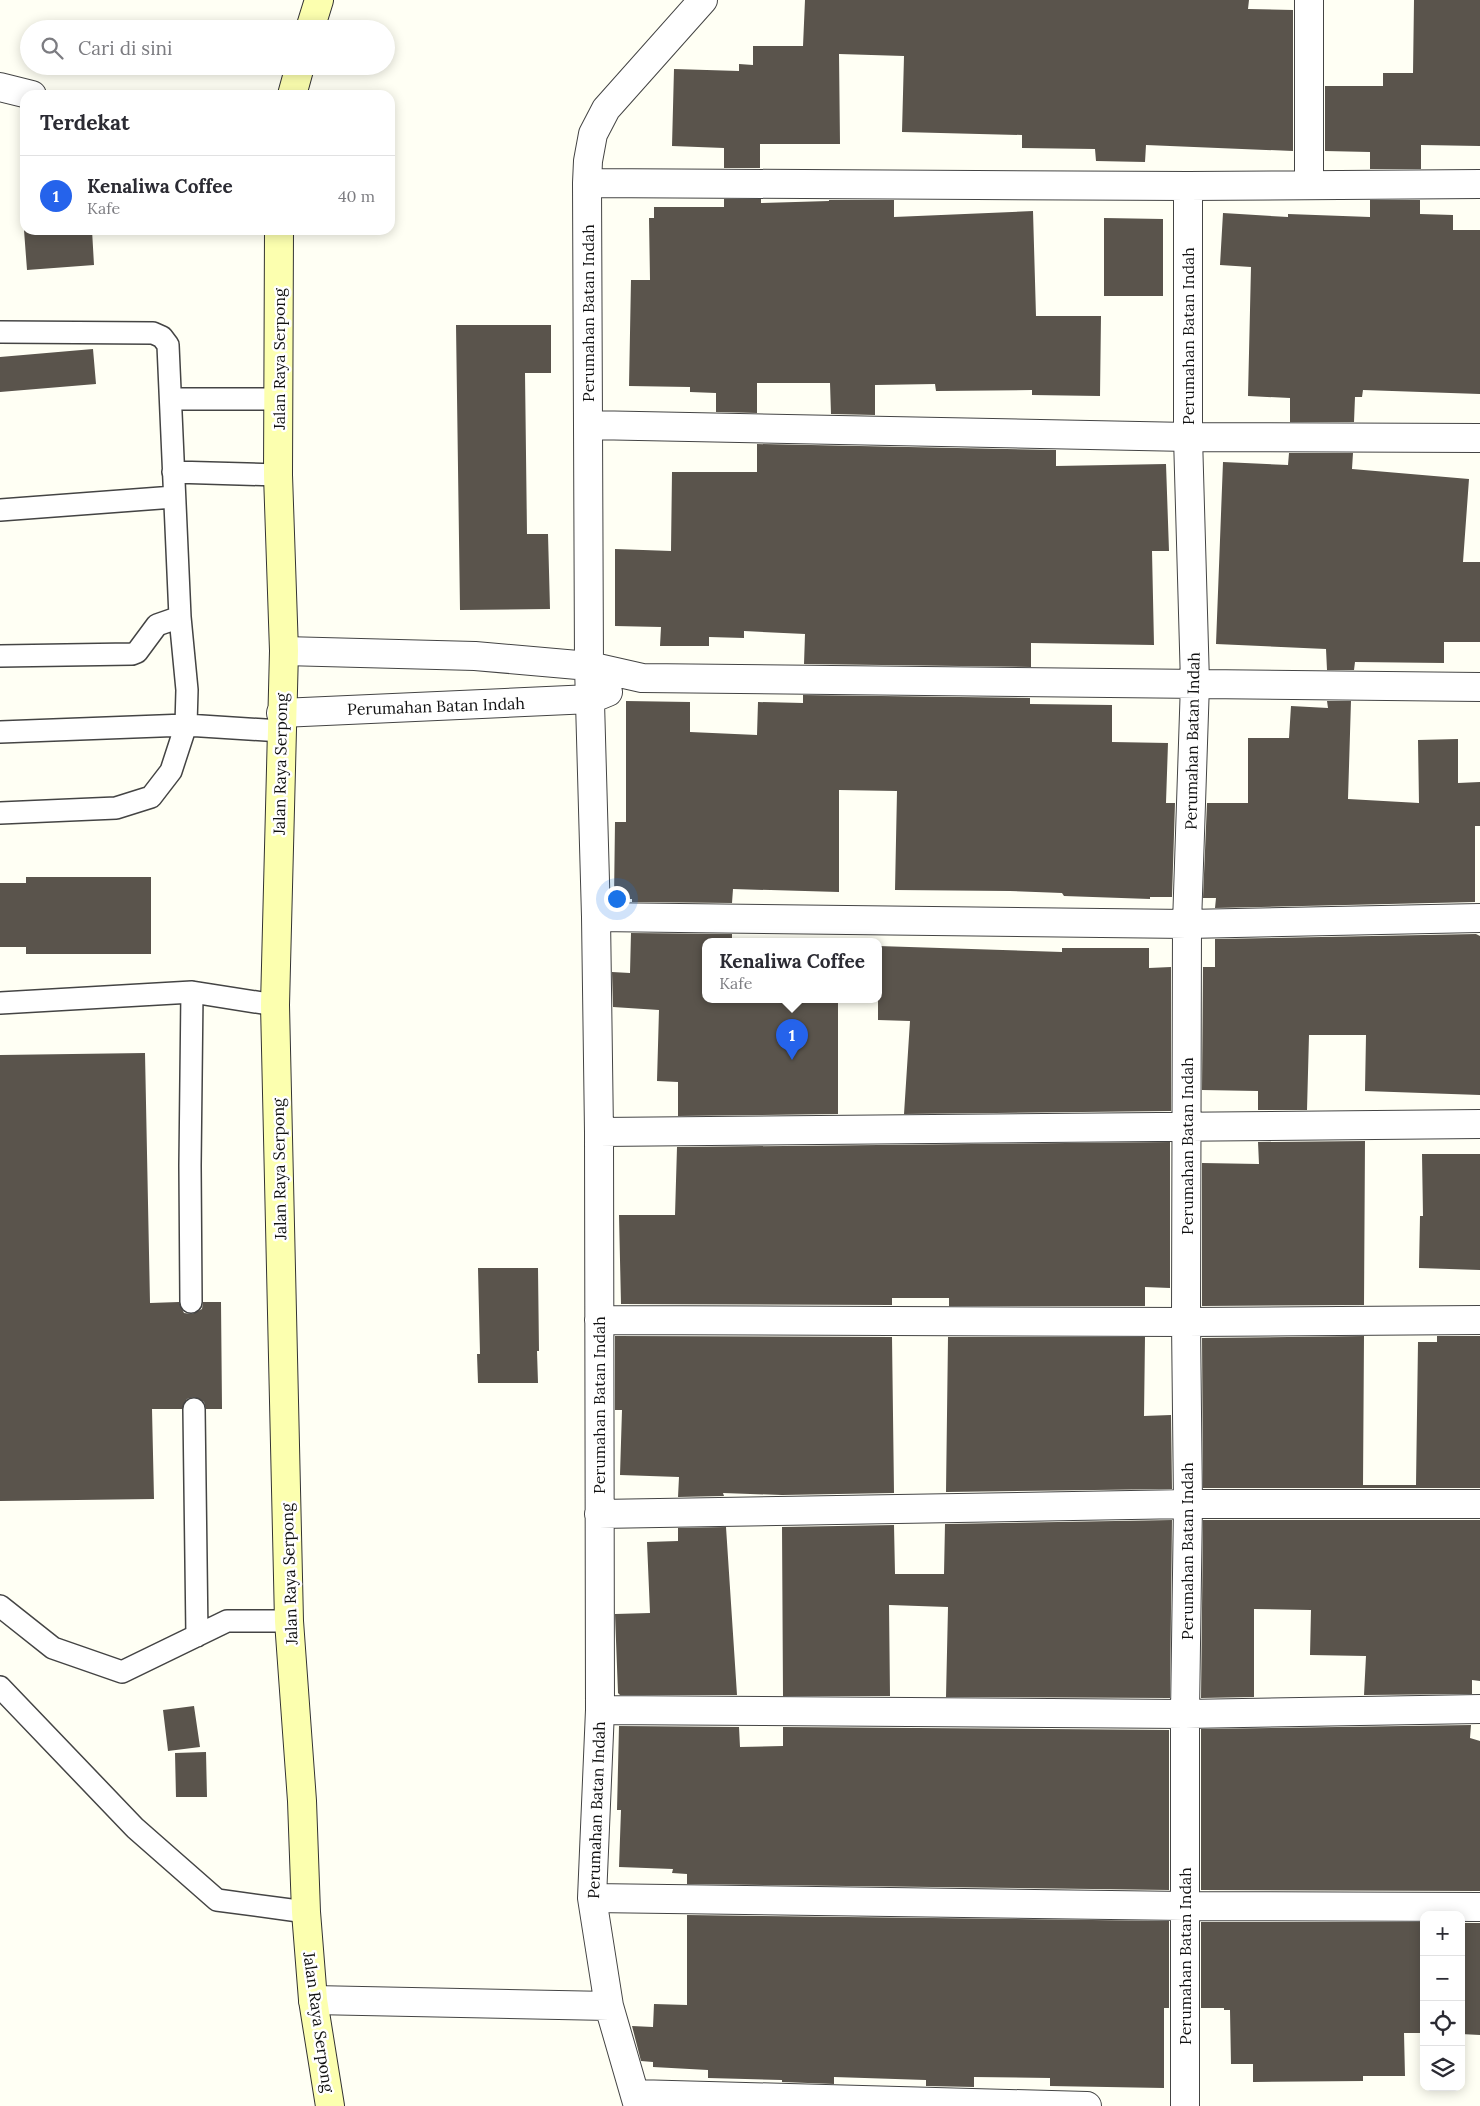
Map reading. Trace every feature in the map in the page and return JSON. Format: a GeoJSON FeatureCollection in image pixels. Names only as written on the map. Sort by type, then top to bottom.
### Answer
{"type":"FeatureCollection","features":[{"type":"Feature","properties":{"kind":"main road"},"geometry":{"type":"LineString","coordinates":[[313,20],[319,0]]}},
{"type":"Feature","properties":{"kind":"main road"},"geometry":{"type":"LineString","coordinates":[[293,90],[298,75]]}},
{"type":"Feature","properties":{"kind":"main road","name":"Jalan Raya Serpong"},"geometry":{"type":"LineString","coordinates":[[279,235],[278,476],[284,651],[275,1005],[289,1622],[302,1801],[306,1912],[313,2000],[330,2106]]}},
{"type":"Feature","properties":{"kind":"street","name":"Perumahan Batan Indah"},"geometry":{"type":"LineString","coordinates":[[636,2100],[609,2006],[592,1898],[600,1710],[600,1320],[596,917],[589,666],[588,161],[594,134],[606,109],[703,0]]}},
{"type":"Feature","properties":{"kind":"street"},"geometry":{"type":"LineString","coordinates":[[1309,0],[1309,185]]}},
{"type":"Feature","properties":{"kind":"street"},"geometry":{"type":"LineString","coordinates":[[0,87],[20,92]]}},
{"type":"Feature","properties":{"kind":"street"},"geometry":{"type":"LineString","coordinates":[[588,183],[1188,186],[1480,184]]}},
{"type":"Feature","properties":{"kind":"street","name":"Perumahan Batan Indah"},"geometry":{"type":"LineString","coordinates":[[1185,2106],[1185,1714],[1188,1504],[1186,1322],[1187,924],[1195,683],[1188,437],[1188,186]]}},
{"type":"Feature","properties":{"kind":"street"},"geometry":{"type":"LineString","coordinates":[[589,425],[1188,437],[1480,438]]}},
{"type":"Feature","properties":{"kind":"street"},"geometry":{"type":"LineString","coordinates":[[284,651],[475,656],[589,666],[642,678],[1480,687]]}},
{"type":"Feature","properties":{"kind":"street","name":"Perumahan Batan Indah"},"geometry":{"type":"LineString","coordinates":[[281,722],[591,699],[642,678]]}},
{"type":"Feature","properties":{"kind":"street"},"geometry":{"type":"LineString","coordinates":[[596,917],[1187,924],[1480,918]]}},
{"type":"Feature","properties":{"kind":"street"},"geometry":{"type":"LineString","coordinates":[[599,1132],[1480,1124]]}},
{"type":"Feature","properties":{"kind":"street"},"geometry":{"type":"LineString","coordinates":[[600,1320],[1186,1322],[1480,1320]]}},
{"type":"Feature","properties":{"kind":"street"},"geometry":{"type":"LineString","coordinates":[[600,1514],[1188,1504],[1480,1504]]}},
{"type":"Feature","properties":{"kind":"street"},"geometry":{"type":"LineString","coordinates":[[600,1710],[1185,1714],[1480,1709]]}},
{"type":"Feature","properties":{"kind":"street"},"geometry":{"type":"LineString","coordinates":[[592,1898],[1185,1906],[1480,1907]]}},
{"type":"Feature","properties":{"kind":"street"},"geometry":{"type":"LineString","coordinates":[[313,2000],[609,2006]]}},
{"type":"Feature","properties":{"kind":"street"},"geometry":{"type":"LineString","coordinates":[[636,2100],[1087,2106]]}},
{"type":"Feature","properties":{"kind":"lane"},"geometry":{"type":"LineString","coordinates":[[0,332],[153,333],[162,337],[168,345],[172,399],[173,472],[180,617],[186,690],[186,725],[171,771],[151,797],[116,808],[0,813]]}},
{"type":"Feature","properties":{"kind":"lane"},"geometry":{"type":"LineString","coordinates":[[172,399],[279,399]]}},
{"type":"Feature","properties":{"kind":"lane"},"geometry":{"type":"LineString","coordinates":[[173,472],[278,476]]}},
{"type":"Feature","properties":{"kind":"lane"},"geometry":{"type":"LineString","coordinates":[[0,510],[174,497]]}},
{"type":"Feature","properties":{"kind":"lane"},"geometry":{"type":"LineString","coordinates":[[0,656],[132,654],[136,652],[157,626],[180,617]]}},
{"type":"Feature","properties":{"kind":"lane"},"geometry":{"type":"LineString","coordinates":[[0,732],[281,722]]}},
{"type":"Feature","properties":{"kind":"lane"},"geometry":{"type":"LineString","coordinates":[[0,1003],[192,992],[275,1005]]}},
{"type":"Feature","properties":{"kind":"lane"},"geometry":{"type":"LineString","coordinates":[[191,1302],[192,992]]}},
{"type":"Feature","properties":{"kind":"lane"},"geometry":{"type":"LineString","coordinates":[[194,1409],[197,1636]]}},
{"type":"Feature","properties":{"kind":"lane"},"geometry":{"type":"LineString","coordinates":[[0,1606],[53,1648],[122,1672],[227,1621],[289,1622]]}},
{"type":"Feature","properties":{"kind":"lane"},"geometry":{"type":"LineString","coordinates":[[0,1686],[135,1828],[216,1900],[306,1912]]}},
{"type":"Feature","properties":{"kind":"building"},"geometry":{"type":"Polygon","coordinates":[[[805,0],[1249,0],[1248,9],[1293,10],[1293,151],[1146,145],[1145,162],[1096,161],[1095,149],[1022,148],[1022,135],[902,132],[904,56],[839,54],[840,144],[760,144],[760,168],[724,168],[724,148],[672,146],[674,69],[739,71],[739,64],[753,65],[753,46],[803,46],[805,0]]]}},
{"type":"Feature","properties":{"kind":"building"},"geometry":{"type":"Polygon","coordinates":[[[1414,0],[1480,0],[1480,146],[1421,145],[1421,169],[1370,169],[1370,152],[1325,151],[1325,86],[1383,86],[1383,73],[1413,73],[1414,0]]]}},
{"type":"Feature","properties":{"kind":"building"},"geometry":{"type":"Polygon","coordinates":[[[724,199],[761,199],[761,203],[894,200],[894,217],[1033,211],[1036,316],[1101,316],[1100,396],[1032,395],[1032,390],[936,391],[935,384],[875,385],[875,415],[831,414],[830,383],[757,383],[757,413],[716,412],[716,393],[690,392],[690,387],[629,386],[631,280],[650,280],[649,218],[654,218],[654,207],[724,207],[724,199]]]}},
{"type":"Feature","properties":{"kind":"building"},"geometry":{"type":"Polygon","coordinates":[[[1370,200],[1420,200],[1420,214],[1453,215],[1453,230],[1480,230],[1480,394],[1363,390],[1362,397],[1355,397],[1354,422],[1290,422],[1290,398],[1248,396],[1251,267],[1220,265],[1223,213],[1288,217],[1288,214],[1370,217],[1370,200]]]}},
{"type":"Feature","properties":{"kind":"building"},"geometry":{"type":"Polygon","coordinates":[[[1104,218],[1163,219],[1163,296],[1104,296],[1104,218]]]}},
{"type":"Feature","properties":{"kind":"building"},"geometry":{"type":"Polygon","coordinates":[[[24,235],[92,235],[94,265],[27,270],[24,235]]]}},
{"type":"Feature","properties":{"kind":"building"},"geometry":{"type":"Polygon","coordinates":[[[456,325],[551,325],[551,373],[525,373],[527,534],[548,534],[550,609],[460,610],[456,325]]]}},
{"type":"Feature","properties":{"kind":"building"},"geometry":{"type":"Polygon","coordinates":[[[93,349],[96,384],[0,392],[0,357],[93,349]]]}},
{"type":"Feature","properties":{"kind":"building"},"geometry":{"type":"Polygon","coordinates":[[[757,444],[1056,450],[1056,466],[1166,464],[1169,551],[1152,551],[1154,645],[1031,643],[1031,667],[804,664],[805,634],[744,631],[744,638],[709,637],[709,646],[660,646],[661,627],[615,626],[615,549],[671,551],[672,472],[757,472],[757,444]]]}},
{"type":"Feature","properties":{"kind":"building"},"geometry":{"type":"Polygon","coordinates":[[[1289,453],[1353,453],[1352,469],[1469,479],[1463,562],[1480,562],[1480,642],[1444,642],[1444,663],[1355,662],[1354,670],[1327,670],[1326,649],[1216,644],[1223,462],[1288,465],[1289,453]]]}},
{"type":"Feature","properties":{"kind":"building"},"geometry":{"type":"Polygon","coordinates":[[[803,695],[1030,698],[1030,704],[1112,705],[1112,742],[1168,743],[1166,803],[1175,803],[1172,897],[1150,897],[1150,899],[1064,896],[1062,893],[1010,891],[895,890],[897,791],[839,790],[839,892],[733,889],[732,903],[632,902],[632,899],[614,899],[615,822],[626,822],[626,701],[690,702],[690,732],[757,735],[758,702],[803,703],[803,695]]]}},
{"type":"Feature","properties":{"kind":"building"},"geometry":{"type":"Polygon","coordinates":[[[1327,701],[1351,701],[1348,799],[1419,803],[1418,740],[1458,739],[1458,783],[1480,782],[1480,826],[1475,826],[1475,902],[1215,908],[1216,898],[1203,898],[1207,803],[1248,803],[1248,738],[1289,738],[1291,706],[1328,708],[1327,701]]]}},
{"type":"Feature","properties":{"kind":"building"},"geometry":{"type":"Polygon","coordinates":[[[26,877],[151,877],[151,954],[26,954],[26,947],[0,947],[0,883],[26,883],[26,877]]]}},
{"type":"Feature","properties":{"kind":"building"},"geometry":{"type":"Polygon","coordinates":[[[631,933],[732,934],[732,938],[702,938],[702,1003],[838,1003],[838,1114],[678,1116],[678,1082],[657,1081],[659,1010],[613,1007],[612,972],[630,973],[631,933]]]}},
{"type":"Feature","properties":{"kind":"building"},"geometry":{"type":"Polygon","coordinates":[[[1476,934],[1480,936],[1480,1095],[1365,1091],[1366,1035],[1309,1035],[1307,1110],[1258,1110],[1258,1091],[1202,1090],[1203,967],[1215,967],[1215,939],[1476,934]]]}},
{"type":"Feature","properties":{"kind":"building"},"geometry":{"type":"Polygon","coordinates":[[[882,946],[1062,952],[1062,948],[1149,948],[1149,968],[1171,967],[1171,1111],[904,1114],[910,1021],[878,1020],[878,1003],[882,1003],[882,946]]]}},
{"type":"Feature","properties":{"kind":"building"},"geometry":{"type":"Polygon","coordinates":[[[145,1053],[150,1303],[179,1302],[184,1313],[192,1314],[202,1309],[203,1302],[221,1302],[222,1409],[206,1409],[204,1402],[194,1397],[187,1399],[182,1409],[152,1409],[154,1499],[0,1501],[0,1055],[145,1053]]]}},
{"type":"Feature","properties":{"kind":"building"},"geometry":{"type":"Polygon","coordinates":[[[1365,1141],[1364,1305],[1202,1306],[1202,1163],[1259,1164],[1258,1142],[1365,1141]]]}},
{"type":"Feature","properties":{"kind":"building"},"geometry":{"type":"Polygon","coordinates":[[[1170,1142],[1170,1288],[1145,1287],[1145,1306],[949,1306],[949,1298],[892,1298],[892,1305],[621,1304],[619,1215],[675,1215],[677,1147],[1170,1142]]]}},
{"type":"Feature","properties":{"kind":"building"},"geometry":{"type":"Polygon","coordinates":[[[1422,1154],[1480,1154],[1480,1270],[1419,1268],[1420,1216],[1423,1216],[1422,1154]]]}},
{"type":"Feature","properties":{"kind":"building"},"geometry":{"type":"Polygon","coordinates":[[[478,1268],[538,1268],[538,1383],[478,1383],[477,1354],[480,1354],[478,1268]]]}},
{"type":"Feature","properties":{"kind":"building"},"geometry":{"type":"Polygon","coordinates":[[[615,1336],[892,1337],[894,1493],[782,1495],[723,1493],[724,1496],[678,1497],[679,1477],[620,1475],[622,1410],[615,1410],[615,1336]]]}},
{"type":"Feature","properties":{"kind":"building"},"geometry":{"type":"Polygon","coordinates":[[[1364,1336],[1363,1485],[1416,1485],[1418,1342],[1437,1342],[1437,1336],[1480,1336],[1480,1488],[1203,1488],[1202,1338],[1364,1336]]]}},
{"type":"Feature","properties":{"kind":"building"},"geometry":{"type":"Polygon","coordinates":[[[948,1337],[1145,1337],[1144,1416],[1171,1415],[1172,1489],[946,1492],[948,1337]]]}},
{"type":"Feature","properties":{"kind":"building"},"geometry":{"type":"Polygon","coordinates":[[[1172,1520],[1170,1698],[946,1697],[948,1607],[889,1605],[890,1696],[783,1696],[782,1527],[894,1525],[895,1574],[944,1574],[945,1524],[1172,1520]]]}},
{"type":"Feature","properties":{"kind":"building"},"geometry":{"type":"Polygon","coordinates":[[[1203,1520],[1480,1520],[1480,1681],[1472,1680],[1472,1694],[1364,1695],[1366,1656],[1310,1655],[1311,1610],[1254,1609],[1254,1697],[1201,1698],[1203,1520]]]}},
{"type":"Feature","properties":{"kind":"building"},"geometry":{"type":"Polygon","coordinates":[[[726,1527],[737,1695],[620,1695],[618,1693],[615,1614],[650,1613],[647,1542],[678,1541],[678,1528],[726,1527]]]}},
{"type":"Feature","properties":{"kind":"building"},"geometry":{"type":"Polygon","coordinates":[[[194,1706],[200,1747],[168,1751],[163,1710],[194,1706]]]}},
{"type":"Feature","properties":{"kind":"building"},"geometry":{"type":"Polygon","coordinates":[[[1471,1725],[1470,1738],[1480,1741],[1480,1891],[1201,1890],[1201,1729],[1471,1725]]]}},
{"type":"Feature","properties":{"kind":"building"},"geometry":{"type":"Polygon","coordinates":[[[619,1726],[739,1727],[740,1747],[783,1746],[783,1727],[1169,1730],[1169,1890],[687,1884],[687,1874],[672,1873],[673,1869],[619,1867],[621,1810],[617,1810],[619,1726]]]}},
{"type":"Feature","properties":{"kind":"building"},"geometry":{"type":"Polygon","coordinates":[[[206,1752],[207,1797],[176,1797],[175,1753],[206,1752]]]}},
{"type":"Feature","properties":{"kind":"building"},"geometry":{"type":"Polygon","coordinates":[[[687,1915],[1169,1921],[1169,2008],[1164,2008],[1164,2088],[1050,2086],[1050,2078],[974,2077],[974,2087],[926,2086],[926,2080],[834,2077],[834,2084],[782,2082],[782,2080],[708,2078],[708,2070],[653,2067],[653,2062],[641,2061],[632,2026],[653,2027],[654,2004],[687,2005],[687,1915]]]}},
{"type":"Feature","properties":{"kind":"building"},"geometry":{"type":"Polygon","coordinates":[[[1201,1922],[1420,1922],[1420,2033],[1404,2033],[1405,2076],[1363,2076],[1363,2081],[1253,2082],[1253,2064],[1231,2064],[1230,2010],[1224,2010],[1224,2008],[1201,2008],[1201,1922]]]}},
{"type":"Feature","properties":{"kind":"building"},"geometry":{"type":"Polygon","coordinates":[[[1465,1923],[1480,1923],[1480,2035],[1465,2034],[1465,1923]]]}},
{"type":"Feature","properties":{"kind":"place","name":"Kenaliwa Coffee"},"geometry":{"type":"Point","coordinates":[792,1060]}}]}
